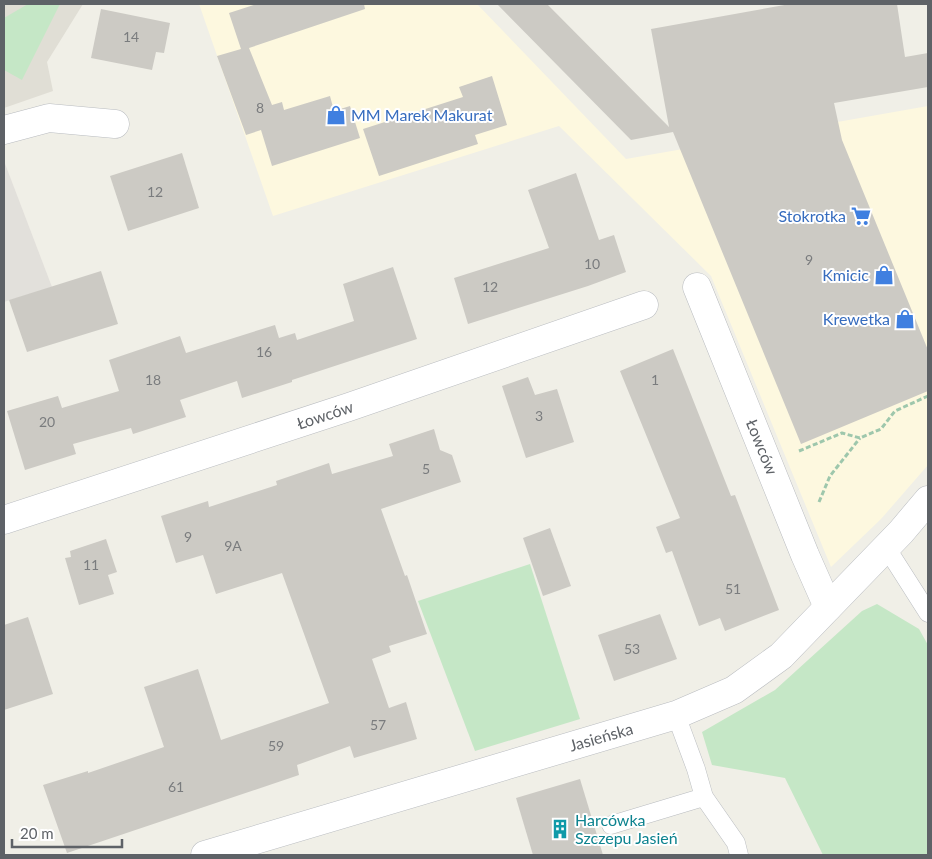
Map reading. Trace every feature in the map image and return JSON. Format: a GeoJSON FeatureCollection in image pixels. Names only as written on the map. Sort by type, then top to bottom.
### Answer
{"type":"FeatureCollection","features":[{"type":"Feature","properties":{"kind":"street"},"geometry":{"type":"LineString","coordinates":[[4,130],[49,118],[115,124]]}},
{"type":"Feature","properties":{"kind":"street","name":"Łowców"},"geometry":{"type":"LineString","coordinates":[[697,287],[828,607]]}},
{"type":"Feature","properties":{"kind":"street","name":"Łowców"},"geometry":{"type":"LineString","coordinates":[[4,520],[350,407],[644,305]]}},
{"type":"Feature","properties":{"kind":"street","name":"Jasieńska"},"geometry":{"type":"LineString","coordinates":[[205,855],[676,715],[734,690],[781,656],[886,547],[928,500]]}},
{"type":"Feature","properties":{"kind":"lane"},"geometry":{"type":"LineString","coordinates":[[886,547],[928,613]]}},
{"type":"Feature","properties":{"kind":"lane"},"geometry":{"type":"LineString","coordinates":[[676,715],[704,797],[736,843],[739,855]]}},
{"type":"Feature","properties":{"kind":"lane"},"geometry":{"type":"LineString","coordinates":[[611,825],[704,797]]}},
{"type":"Feature","properties":{"kind":"path"},"geometry":{"type":"LineString","coordinates":[[806,555],[815,510],[830,476],[860,438],[881,429],[895,411],[928,396]]}},
{"type":"Feature","properties":{"kind":"path"},"geometry":{"type":"LineString","coordinates":[[795,442],[799,451],[842,433],[860,438]]}},
{"type":"Feature","properties":{"kind":"shaded area"},"geometry":{"type":"Polygon","coordinates":[[[4,4],[83,4],[47,62],[53,91],[4,108],[4,4]]]}},
{"type":"Feature","properties":{"kind":"shaded area"},"geometry":{"type":"Polygon","coordinates":[[[199,4],[477,4],[626,159],[928,106],[928,465],[881,519],[831,567],[711,276],[559,126],[273,216],[199,4]]]}},
{"type":"Feature","properties":{"kind":"shaded area"},"geometry":{"type":"Polygon","coordinates":[[[4,161],[52,287],[4,302],[4,161]]]}},
{"type":"Feature","properties":{"kind":"green space"},"geometry":{"type":"Polygon","coordinates":[[[28,4],[60,4],[22,80],[4,70],[4,18],[28,4]]]}},
{"type":"Feature","properties":{"kind":"green space"},"geometry":{"type":"Polygon","coordinates":[[[530,564],[580,719],[475,751],[418,601],[530,564]]]}},
{"type":"Feature","properties":{"kind":"green space"},"geometry":{"type":"Polygon","coordinates":[[[877,604],[919,629],[928,645],[928,855],[823,855],[785,778],[712,765],[702,732],[775,690],[862,611],[877,604]]]}},
{"type":"Feature","properties":{"kind":"building"},"geometry":{"type":"Polygon","coordinates":[[[257,4],[364,4],[365,9],[249,48],[272,105],[282,102],[284,110],[330,96],[334,111],[350,106],[360,138],[272,166],[261,130],[246,135],[217,56],[241,49],[229,13],[257,4]]]}},
{"type":"Feature","properties":{"kind":"building"},"geometry":{"type":"Polygon","coordinates":[[[497,4],[547,4],[669,127],[651,29],[790,4],[897,4],[905,57],[928,53],[928,87],[834,103],[842,140],[928,350],[928,391],[801,444],[673,132],[631,140],[497,4]]]}},
{"type":"Feature","properties":{"kind":"building"},"geometry":{"type":"Polygon","coordinates":[[[101,9],[170,23],[164,53],[156,52],[152,70],[91,58],[101,9]]]}},
{"type":"Feature","properties":{"kind":"building"},"geometry":{"type":"Polygon","coordinates":[[[492,76],[507,125],[475,135],[478,144],[379,176],[363,129],[463,97],[459,87],[492,76]]]}},
{"type":"Feature","properties":{"kind":"building"},"geometry":{"type":"Polygon","coordinates":[[[182,153],[199,208],[128,231],[110,176],[182,153]]]}},
{"type":"Feature","properties":{"kind":"building"},"geometry":{"type":"Polygon","coordinates":[[[576,173],[599,240],[614,235],[626,272],[468,324],[454,278],[549,248],[528,190],[576,173]]]}},
{"type":"Feature","properties":{"kind":"building"},"geometry":{"type":"Polygon","coordinates":[[[393,267],[417,339],[242,398],[237,381],[180,400],[186,417],[133,434],[131,428],[73,444],[76,454],[25,470],[7,411],[58,396],[62,408],[119,391],[109,360],[180,336],[186,353],[275,325],[279,338],[295,333],[297,340],[354,321],[343,284],[393,267]]]}},
{"type":"Feature","properties":{"kind":"building"},"geometry":{"type":"Polygon","coordinates":[[[101,271],[118,324],[27,352],[9,300],[101,271]]]}},
{"type":"Feature","properties":{"kind":"building"},"geometry":{"type":"Polygon","coordinates":[[[673,349],[731,496],[735,495],[779,610],[725,631],[720,618],[699,626],[672,551],[666,553],[656,527],[680,518],[620,371],[673,349]]]}},
{"type":"Feature","properties":{"kind":"building"},"geometry":{"type":"Polygon","coordinates":[[[528,377],[535,395],[557,389],[574,442],[526,458],[502,386],[528,377]]]}},
{"type":"Feature","properties":{"kind":"building"},"geometry":{"type":"Polygon","coordinates":[[[434,429],[440,450],[452,455],[461,482],[381,509],[405,576],[407,575],[427,634],[389,646],[391,652],[372,659],[389,708],[406,702],[417,739],[354,758],[350,746],[297,765],[299,775],[67,853],[43,785],[88,771],[88,773],[164,747],[144,687],[198,669],[221,740],[329,703],[282,573],[216,594],[203,555],[176,563],[161,516],[208,501],[209,507],[277,485],[276,481],[329,463],[332,474],[393,456],[389,444],[434,429]]]}},
{"type":"Feature","properties":{"kind":"building"},"geometry":{"type":"Polygon","coordinates":[[[550,528],[571,586],[543,596],[523,538],[550,528]]]}},
{"type":"Feature","properties":{"kind":"building"},"geometry":{"type":"Polygon","coordinates":[[[106,539],[117,572],[108,575],[114,594],[79,605],[65,558],[71,557],[70,551],[106,539]]]}},
{"type":"Feature","properties":{"kind":"building"},"geometry":{"type":"Polygon","coordinates":[[[660,614],[677,659],[614,681],[598,635],[660,614]]]}},
{"type":"Feature","properties":{"kind":"building"},"geometry":{"type":"Polygon","coordinates":[[[28,617],[53,694],[4,710],[4,625],[28,617]]]}},
{"type":"Feature","properties":{"kind":"building","name":"Harcówka Szczepu Jasień"},"geometry":{"type":"Polygon","coordinates":[[[580,779],[603,855],[533,855],[516,798],[580,779]]]}},
{"type":"Feature","properties":{"kind":"place","name":"MM Marek Makurat"},"geometry":{"type":"Point","coordinates":[336,115]}},
{"type":"Feature","properties":{"kind":"place","name":"Stokrotka"},"geometry":{"type":"Point","coordinates":[861,216]}},
{"type":"Feature","properties":{"kind":"place","name":"Kmicic"},"geometry":{"type":"Point","coordinates":[884,275]}},
{"type":"Feature","properties":{"kind":"place","name":"Krewetka"},"geometry":{"type":"Point","coordinates":[905,319]}},
{"type":"Feature","properties":{"kind":"place","name":"Harcówka Szczepu Jasień"},"geometry":{"type":"Point","coordinates":[560,829]}}]}
